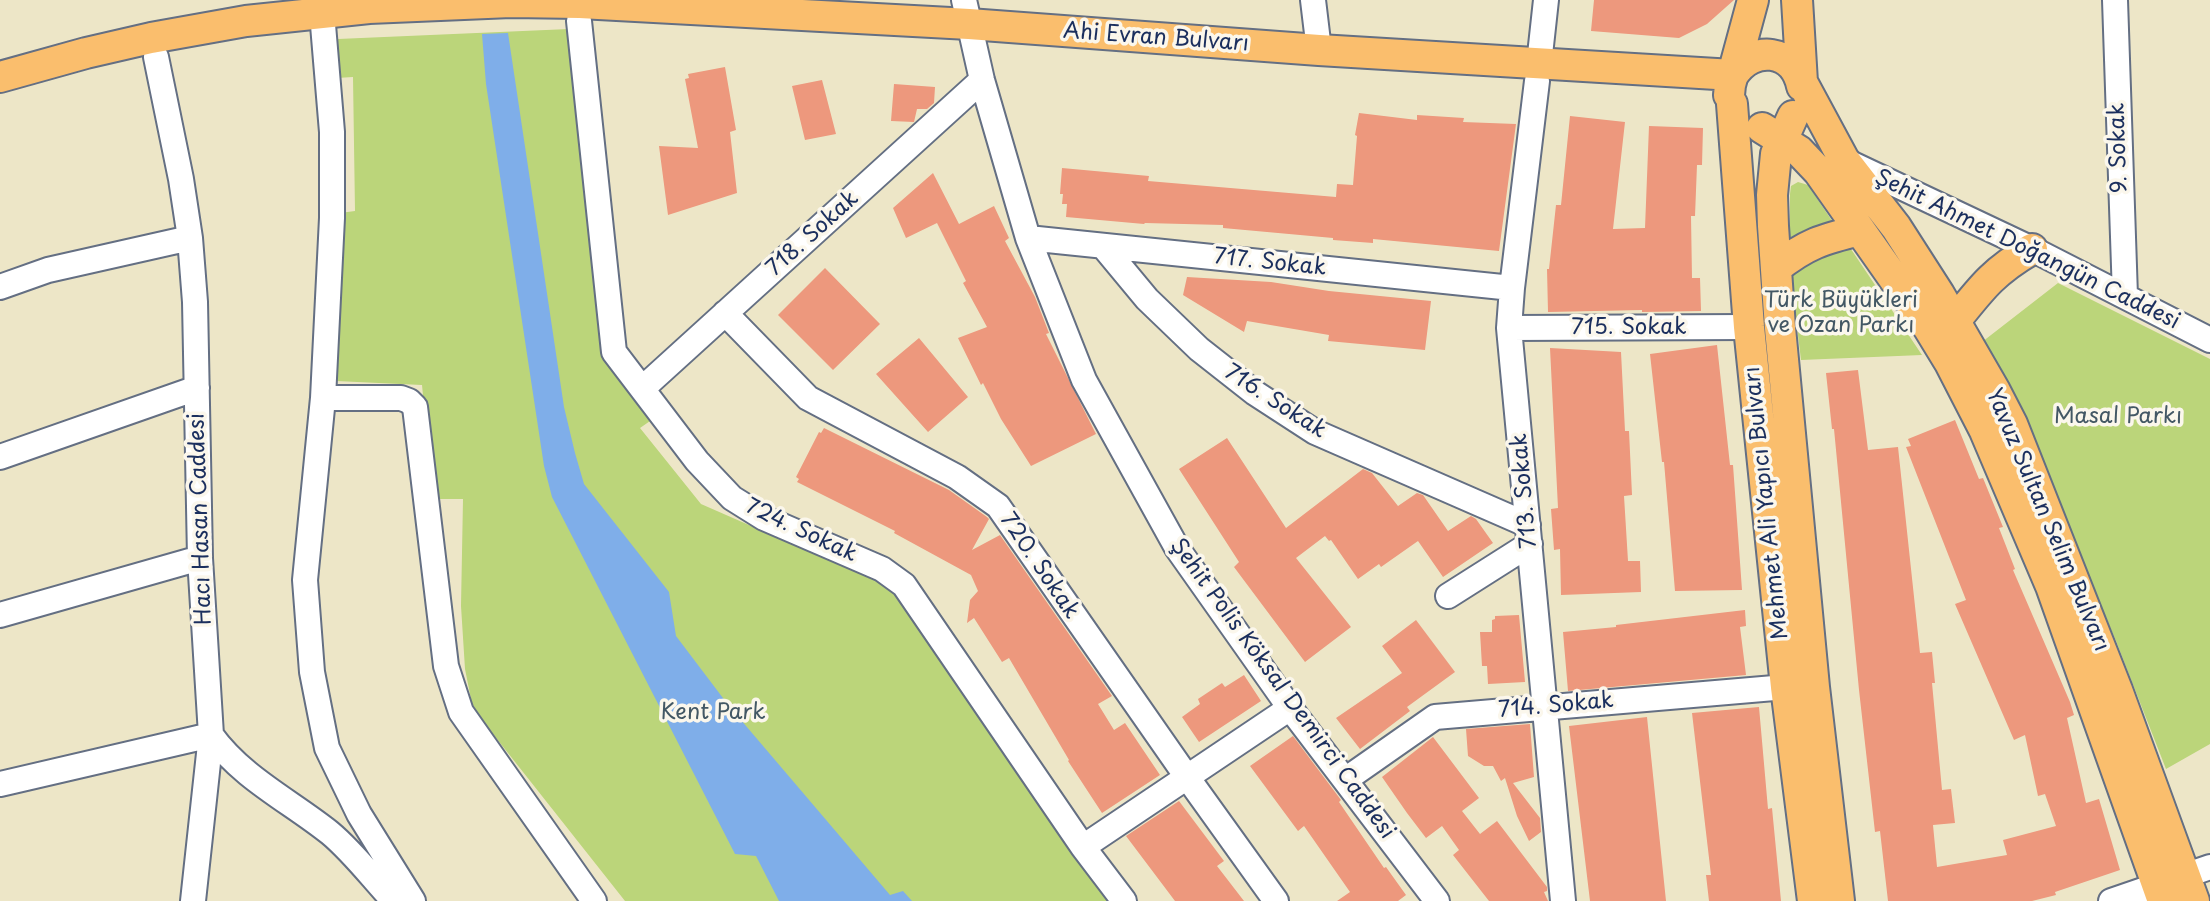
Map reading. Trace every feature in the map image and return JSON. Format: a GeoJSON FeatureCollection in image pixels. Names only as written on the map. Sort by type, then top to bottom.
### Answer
{"type":"FeatureCollection","features":[{"type":"Feature","properties":{"kind":"main road","name":"Mehmet Ali Yapıcı Bulvarı"},"geometry":{"type":"LineString","coordinates":[[1753,0],[1731,91],[1749,327],[1786,687],[1813,901]]}},
{"type":"Feature","properties":{"kind":"main road"},"geometry":{"type":"LineString","coordinates":[[1797,0],[1803,94],[1800,106],[1779,127],[1744,120],[1731,91],[1746,60],[1767,54],[1789,62],[1802,82]]}},
{"type":"Feature","properties":{"kind":"main road"},"geometry":{"type":"LineString","coordinates":[[0,97],[156,57],[323,22],[369,4],[447,5],[510,1],[579,12]]}},
{"type":"Feature","properties":{"kind":"main road","name":"Ahi Evran Bulvarı"},"geometry":{"type":"LineString","coordinates":[[579,12],[968,22],[1319,50],[1731,91]]}},
{"type":"Feature","properties":{"kind":"main road"},"geometry":{"type":"LineString","coordinates":[[0,77],[151,38],[246,21],[449,22],[579,12]]}},
{"type":"Feature","properties":{"kind":"main road","name":"Ahi Evran Bulvarı"},"geometry":{"type":"LineString","coordinates":[[968,22],[1538,72]]}},
{"type":"Feature","properties":{"kind":"main road","name":"Yavuz Sultan Selim Bulvarı"},"geometry":{"type":"LineString","coordinates":[[1802,82],[1844,160],[1896,227],[1955,321],[2012,424],[2111,675],[2182,886]]}},
{"type":"Feature","properties":{"kind":"main road","name":"Mehmet Ali Yapıcı Bulvarı"},"geometry":{"type":"LineString","coordinates":[[1779,127],[1772,195],[1780,328],[1814,687],[1839,901]]}},
{"type":"Feature","properties":{"kind":"main road","name":"Yavuz Sultan Selim Bulvarı"},"geometry":{"type":"LineString","coordinates":[[1779,127],[1819,172],[1950,363],[1985,431],[2182,886]]}},
{"type":"Feature","properties":{"kind":"main road"},"geometry":{"type":"LineString","coordinates":[[1776,268],[1799,250],[1860,230]]}},
{"type":"Feature","properties":{"kind":"main road"},"geometry":{"type":"LineString","coordinates":[[1955,321],[1986,282],[2006,264],[2032,249]]}},
{"type":"Feature","properties":{"kind":"street"},"geometry":{"type":"LineString","coordinates":[[1313,0],[1319,50]]}},
{"type":"Feature","properties":{"kind":"street","name":"713. Sokak"},"geometry":{"type":"LineString","coordinates":[[1546,0],[1509,328],[1563,901]]}},
{"type":"Feature","properties":{"kind":"street","name":"9. Sokak"},"geometry":{"type":"LineString","coordinates":[[2115,0],[2125,296]]}},
{"type":"Feature","properties":{"kind":"street","name":"724. Sokak"},"geometry":{"type":"LineString","coordinates":[[579,12],[614,352],[697,461],[732,498],[764,518],[882,569],[904,585],[1083,847],[1124,901]]}},
{"type":"Feature","properties":{"kind":"street"},"geometry":{"type":"LineString","coordinates":[[323,22],[332,132],[332,218],[323,398],[305,580],[312,672],[327,748],[359,814],[413,901]]}},
{"type":"Feature","properties":{"kind":"street","name":"Şehit Polis Köksal Demirci Caddesi"},"geometry":{"type":"LineString","coordinates":[[968,22],[1028,238],[1084,380],[1177,548],[1290,708],[1437,901]]}},
{"type":"Feature","properties":{"kind":"street","name":"Hacı Hasan Caddesi"},"geometry":{"type":"LineString","coordinates":[[156,57],[181,179],[195,302],[200,558],[211,735],[193,901]]}},
{"type":"Feature","properties":{"kind":"street","name":"718. Sokak"},"geometry":{"type":"LineString","coordinates":[[643,388],[982,80]]}},
{"type":"Feature","properties":{"kind":"street","name":"Şehit Ahmet Doğangün Caddesi"},"geometry":{"type":"LineString","coordinates":[[1844,160],[2032,249],[2210,340]]}},
{"type":"Feature","properties":{"kind":"street"},"geometry":{"type":"LineString","coordinates":[[0,287],[48,270],[190,238]]}},
{"type":"Feature","properties":{"kind":"street","name":"717. Sokak"},"geometry":{"type":"LineString","coordinates":[[1028,238],[1512,288]]}},
{"type":"Feature","properties":{"kind":"street","name":"716. Sokak"},"geometry":{"type":"LineString","coordinates":[[1103,246],[1147,299],[1189,339],[1267,401],[1315,432],[1529,534]]}},
{"type":"Feature","properties":{"kind":"street","name":"720. Sokak"},"geometry":{"type":"LineString","coordinates":[[725,313],[808,398],[957,477],[998,506],[1276,901]]}},
{"type":"Feature","properties":{"kind":"street","name":"715. Sokak"},"geometry":{"type":"LineString","coordinates":[[1509,328],[1749,327]]}},
{"type":"Feature","properties":{"kind":"street"},"geometry":{"type":"LineString","coordinates":[[0,457],[197,388]]}},
{"type":"Feature","properties":{"kind":"street"},"geometry":{"type":"LineString","coordinates":[[323,398],[401,398],[415,407],[446,666],[461,712],[594,901]]}},
{"type":"Feature","properties":{"kind":"street"},"geometry":{"type":"LineString","coordinates":[[1448,596],[1529,534]]}},
{"type":"Feature","properties":{"kind":"street"},"geometry":{"type":"LineString","coordinates":[[0,615],[200,558]]}},
{"type":"Feature","properties":{"kind":"street","name":"714. Sokak"},"geometry":{"type":"LineString","coordinates":[[1345,780],[1435,717],[1786,687]]}},
{"type":"Feature","properties":{"kind":"street"},"geometry":{"type":"LineString","coordinates":[[1083,847],[1290,708]]}},
{"type":"Feature","properties":{"kind":"street"},"geometry":{"type":"LineString","coordinates":[[0,784],[211,735],[240,768],[332,835],[394,901]]}},
{"type":"Feature","properties":{"kind":"street"},"geometry":{"type":"LineString","coordinates":[[2111,901],[2182,886]]}},
{"type":"Feature","properties":{"kind":"green space","name":"Kent Park"},"geometry":{"type":"Polygon","coordinates":[[[569,29],[607,356],[653,419],[640,428],[701,504],[895,589],[1111,901],[625,901],[472,704],[465,669],[461,606],[463,499],[433,499],[422,385],[336,381],[330,369],[340,213],[355,211],[353,77],[337,78],[334,43],[338,39],[569,29]]]}},
{"type":"Feature","properties":{"kind":"green space","name":"Türk Büyükleri ve Ozan Parkı"},"geometry":{"type":"Polygon","coordinates":[[[1798,182],[1808,185],[1922,355],[1801,360],[1790,269],[1790,194],[1791,186],[1798,182]]]}},
{"type":"Feature","properties":{"kind":"green space","name":"Masal Parkı"},"geometry":{"type":"Polygon","coordinates":[[[2058,283],[2210,359],[2210,744],[2166,769],[2062,514],[1982,342],[2058,283]]]}},
{"type":"Feature","properties":{"kind":"water"},"geometry":{"type":"Polygon","coordinates":[[[508,33],[564,407],[584,484],[669,592],[676,636],[729,706],[890,895],[903,891],[912,901],[779,901],[756,856],[735,854],[552,497],[544,466],[486,84],[482,34],[508,33]]]}},
{"type":"Feature","properties":{"kind":"building"},"geometry":{"type":"Polygon","coordinates":[[[1594,0],[1734,0],[1707,24],[1679,38],[1591,31],[1594,0]]]}},
{"type":"Feature","properties":{"kind":"building"},"geometry":{"type":"Polygon","coordinates":[[[725,67],[736,130],[730,132],[737,193],[668,215],[659,146],[698,148],[685,79],[689,78],[688,74],[725,67]]]}},
{"type":"Feature","properties":{"kind":"building"},"geometry":{"type":"Polygon","coordinates":[[[822,80],[836,134],[805,140],[792,86],[822,80]]]}},
{"type":"Feature","properties":{"kind":"building"},"geometry":{"type":"Polygon","coordinates":[[[894,84],[935,87],[934,103],[927,109],[917,109],[914,122],[891,121],[894,84]]]}},
{"type":"Feature","properties":{"kind":"building"},"geometry":{"type":"Polygon","coordinates":[[[1359,113],[1417,120],[1417,115],[1464,118],[1463,122],[1516,124],[1499,251],[1373,239],[1373,243],[1333,240],[1223,228],[1223,225],[1144,224],[1066,217],[1067,204],[1062,204],[1063,194],[1060,194],[1062,168],[1149,176],[1148,181],[1336,197],[1337,184],[1353,185],[1359,113]]]}},
{"type":"Feature","properties":{"kind":"building"},"geometry":{"type":"Polygon","coordinates":[[[1570,116],[1625,122],[1613,229],[1645,228],[1649,126],[1703,128],[1702,165],[1697,165],[1695,216],[1691,216],[1692,278],[1700,278],[1701,311],[1548,312],[1547,269],[1556,205],[1561,205],[1570,116]]]}},
{"type":"Feature","properties":{"kind":"building"},"geometry":{"type":"Polygon","coordinates":[[[933,173],[959,224],[994,206],[1009,238],[1005,241],[1035,297],[1049,333],[1046,334],[1096,434],[1031,466],[1001,419],[983,383],[981,385],[958,338],[987,327],[963,283],[966,281],[937,223],[906,238],[893,208],[933,173]]]}},
{"type":"Feature","properties":{"kind":"building"},"geometry":{"type":"Polygon","coordinates":[[[825,268],[880,324],[833,370],[778,315],[825,268]]]}},
{"type":"Feature","properties":{"kind":"building"},"geometry":{"type":"Polygon","coordinates":[[[1187,277],[1271,282],[1431,301],[1425,350],[1328,341],[1329,335],[1247,321],[1244,332],[1183,295],[1187,277]]]}},
{"type":"Feature","properties":{"kind":"building"},"geometry":{"type":"Polygon","coordinates":[[[919,338],[968,397],[928,432],[876,374],[919,338]]]}},
{"type":"Feature","properties":{"kind":"building"},"geometry":{"type":"Polygon","coordinates":[[[1717,345],[1730,465],[1733,465],[1742,590],[1675,591],[1664,462],[1650,354],[1717,345]]]}},
{"type":"Feature","properties":{"kind":"building"},"geometry":{"type":"Polygon","coordinates":[[[1550,348],[1621,352],[1632,495],[1624,496],[1628,561],[1640,561],[1641,592],[1561,595],[1560,549],[1554,550],[1551,509],[1558,508],[1550,348]]]}},
{"type":"Feature","properties":{"kind":"building"},"geometry":{"type":"Polygon","coordinates":[[[1858,370],[1868,450],[1898,447],[1920,653],[1932,652],[1942,790],[1951,789],[1955,823],[1933,825],[1937,867],[2007,855],[2003,840],[2056,826],[2045,794],[2038,796],[2025,735],[2014,740],[1955,604],[1966,600],[1906,447],[1911,446],[1908,439],[1955,420],[2003,527],[1999,528],[2013,570],[2070,702],[2074,715],[2067,718],[2086,803],[2099,799],[2120,870],[2032,901],[1888,901],[1880,831],[1875,832],[1826,373],[1858,370]]]}},
{"type":"Feature","properties":{"kind":"building"},"geometry":{"type":"Polygon","coordinates":[[[824,428],[949,490],[989,519],[972,550],[1000,535],[1112,696],[1098,704],[1114,730],[1125,723],[1160,775],[1102,813],[1068,761],[1009,658],[1002,662],[974,618],[967,623],[970,600],[978,591],[971,575],[895,531],[797,482],[799,479],[796,477],[824,428]]]}},
{"type":"Feature","properties":{"kind":"building"},"geometry":{"type":"Polygon","coordinates":[[[1227,438],[1286,528],[1363,469],[1372,473],[1398,506],[1417,493],[1423,495],[1448,531],[1471,516],[1493,543],[1443,577],[1418,541],[1358,579],[1325,536],[1296,558],[1351,627],[1305,662],[1234,567],[1239,562],[1179,469],[1227,438]]]}},
{"type":"Feature","properties":{"kind":"building"},"geometry":{"type":"Polygon","coordinates":[[[1745,610],[1746,626],[1740,627],[1746,675],[1568,691],[1563,632],[1745,610]]]}},
{"type":"Feature","properties":{"kind":"building"},"geometry":{"type":"Polygon","coordinates":[[[1519,615],[1525,682],[1488,684],[1487,666],[1482,666],[1480,632],[1492,632],[1495,616],[1519,615]]]}},
{"type":"Feature","properties":{"kind":"building"},"geometry":{"type":"Polygon","coordinates":[[[1416,620],[1455,672],[1407,707],[1410,711],[1360,749],[1336,718],[1402,673],[1382,646],[1416,620]]]}},
{"type":"Feature","properties":{"kind":"building"},"geometry":{"type":"Polygon","coordinates":[[[1244,675],[1261,701],[1199,742],[1182,717],[1200,704],[1198,699],[1222,683],[1225,687],[1244,675]]]}},
{"type":"Feature","properties":{"kind":"building"},"geometry":{"type":"Polygon","coordinates":[[[1759,707],[1768,809],[1772,808],[1781,901],[1709,901],[1706,875],[1711,875],[1692,713],[1759,707]]]}},
{"type":"Feature","properties":{"kind":"building"},"geometry":{"type":"Polygon","coordinates":[[[1647,717],[1666,901],[1590,901],[1569,726],[1647,717]]]}},
{"type":"Feature","properties":{"kind":"building"},"geometry":{"type":"Polygon","coordinates":[[[1530,724],[1534,777],[1513,783],[1540,818],[1541,832],[1529,841],[1505,778],[1501,781],[1493,766],[1484,766],[1468,756],[1466,729],[1530,724]]]}},
{"type":"Feature","properties":{"kind":"building"},"geometry":{"type":"Polygon","coordinates":[[[1293,736],[1406,895],[1398,901],[1337,901],[1350,892],[1304,826],[1298,831],[1250,766],[1293,736]]]}},
{"type":"Feature","properties":{"kind":"building"},"geometry":{"type":"Polygon","coordinates":[[[1433,737],[1479,798],[1462,811],[1480,834],[1497,821],[1547,887],[1544,892],[1548,901],[1489,901],[1453,855],[1459,850],[1442,826],[1426,838],[1407,813],[1382,777],[1433,737]]]}},
{"type":"Feature","properties":{"kind":"building"},"geometry":{"type":"Polygon","coordinates":[[[1179,801],[1224,861],[1217,866],[1244,901],[1175,901],[1126,836],[1179,801]]]}}]}
